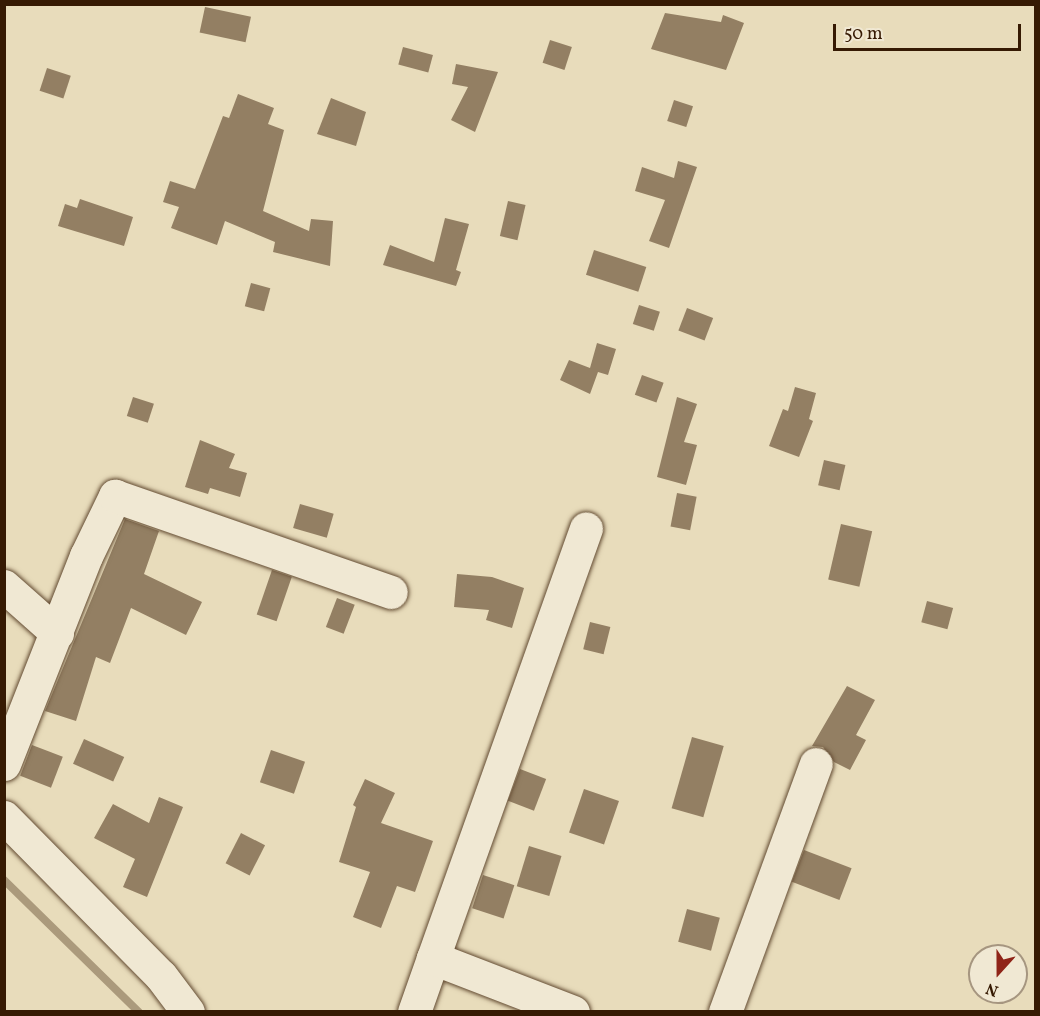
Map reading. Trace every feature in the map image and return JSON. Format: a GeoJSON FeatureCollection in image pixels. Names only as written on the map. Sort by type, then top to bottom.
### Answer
{"type":"FeatureCollection","features":[{"type":"Feature","properties":{"kind":"street"},"geometry":{"type":"LineString","coordinates":[[4,764],[86,556],[115,496],[391,592]]}},
{"type":"Feature","properties":{"kind":"street"},"geometry":{"type":"LineString","coordinates":[[414,1011],[586,528]]}},
{"type":"Feature","properties":{"kind":"street"},"geometry":{"type":"LineString","coordinates":[[4,586],[57,633]]}},
{"type":"Feature","properties":{"kind":"street"},"geometry":{"type":"LineString","coordinates":[[725,1011],[816,764]]}},
{"type":"Feature","properties":{"kind":"street"},"geometry":{"type":"LineString","coordinates":[[4,816],[161,976],[188,1011]]}},
{"type":"Feature","properties":{"kind":"street"},"geometry":{"type":"LineString","coordinates":[[433,958],[573,1011]]}},
{"type":"Feature","properties":{"kind":"building"},"geometry":{"type":"Polygon","coordinates":[[[205,7],[251,17],[246,42],[200,32],[205,7]]]}},
{"type":"Feature","properties":{"kind":"building"},"geometry":{"type":"Polygon","coordinates":[[[665,13],[721,22],[723,15],[744,23],[726,70],[651,49],[665,13]]]}},
{"type":"Feature","properties":{"kind":"building"},"geometry":{"type":"Polygon","coordinates":[[[550,40],[572,47],[564,70],[543,63],[550,40]]]}},
{"type":"Feature","properties":{"kind":"building"},"geometry":{"type":"Polygon","coordinates":[[[403,47],[433,55],[428,72],[398,64],[403,47]]]}},
{"type":"Feature","properties":{"kind":"building"},"geometry":{"type":"Polygon","coordinates":[[[456,64],[498,72],[475,132],[451,120],[468,87],[452,84],[456,64]]]}},
{"type":"Feature","properties":{"kind":"building"},"geometry":{"type":"Polygon","coordinates":[[[47,68],[71,76],[63,99],[40,91],[47,68]]]}},
{"type":"Feature","properties":{"kind":"building"},"geometry":{"type":"Polygon","coordinates":[[[238,94],[274,108],[268,124],[284,130],[263,211],[309,231],[311,219],[333,221],[330,266],[273,252],[275,242],[225,221],[217,245],[171,228],[179,207],[163,202],[170,181],[195,189],[223,116],[229,118],[238,94]]]}},
{"type":"Feature","properties":{"kind":"building"},"geometry":{"type":"Polygon","coordinates":[[[331,98],[366,112],[356,146],[317,134],[331,98]]]}},
{"type":"Feature","properties":{"kind":"building"},"geometry":{"type":"Polygon","coordinates":[[[674,100],[693,106],[686,127],[667,121],[674,100]]]}},
{"type":"Feature","properties":{"kind":"building"},"geometry":{"type":"Polygon","coordinates":[[[678,161],[697,167],[669,248],[649,241],[665,200],[635,191],[642,167],[674,178],[678,161]]]}},
{"type":"Feature","properties":{"kind":"building"},"geometry":{"type":"Polygon","coordinates":[[[80,199],[133,217],[124,246],[58,226],[65,204],[77,208],[80,199]]]}},
{"type":"Feature","properties":{"kind":"building"},"geometry":{"type":"Polygon","coordinates":[[[508,201],[526,205],[517,240],[500,236],[508,201]]]}},
{"type":"Feature","properties":{"kind":"building"},"geometry":{"type":"Polygon","coordinates":[[[445,218],[469,224],[456,270],[461,272],[456,286],[383,265],[390,245],[434,262],[445,218]]]}},
{"type":"Feature","properties":{"kind":"building"},"geometry":{"type":"Polygon","coordinates":[[[594,250],[646,267],[638,292],[586,275],[594,250]]]}},
{"type":"Feature","properties":{"kind":"building"},"geometry":{"type":"Polygon","coordinates":[[[251,283],[270,288],[264,311],[245,306],[251,283]]]}},
{"type":"Feature","properties":{"kind":"building"},"geometry":{"type":"Polygon","coordinates":[[[639,305],[660,312],[654,331],[633,324],[639,305]]]}},
{"type":"Feature","properties":{"kind":"building"},"geometry":{"type":"Polygon","coordinates":[[[687,308],[713,318],[705,340],[678,330],[687,308]]]}},
{"type":"Feature","properties":{"kind":"building"},"geometry":{"type":"Polygon","coordinates":[[[597,343],[616,349],[608,375],[598,372],[590,394],[560,380],[569,360],[590,368],[597,343]]]}},
{"type":"Feature","properties":{"kind":"building"},"geometry":{"type":"Polygon","coordinates":[[[642,375],[664,383],[656,403],[635,395],[642,375]]]}},
{"type":"Feature","properties":{"kind":"building"},"geometry":{"type":"Polygon","coordinates":[[[795,387],[816,393],[809,419],[813,421],[799,457],[769,446],[783,409],[788,411],[795,387]]]}},
{"type":"Feature","properties":{"kind":"building"},"geometry":{"type":"Polygon","coordinates":[[[133,397],[154,404],[148,423],[127,416],[133,397]]]}},
{"type":"Feature","properties":{"kind":"building"},"geometry":{"type":"Polygon","coordinates":[[[677,397],[697,404],[684,442],[697,445],[686,485],[657,477],[677,397]]]}},
{"type":"Feature","properties":{"kind":"building"},"geometry":{"type":"Polygon","coordinates":[[[200,440],[235,454],[229,468],[247,473],[240,497],[210,488],[208,494],[185,487],[200,440]]]}},
{"type":"Feature","properties":{"kind":"building"},"geometry":{"type":"Polygon","coordinates":[[[824,460],[845,465],[840,490],[818,485],[824,460]]]}},
{"type":"Feature","properties":{"kind":"building"},"geometry":{"type":"Polygon","coordinates":[[[677,493],[697,497],[690,530],[671,526],[677,493]]]}},
{"type":"Feature","properties":{"kind":"building"},"geometry":{"type":"Polygon","coordinates":[[[300,504],[334,514],[327,538],[293,528],[300,504]]]}},
{"type":"Feature","properties":{"kind":"building"},"geometry":{"type":"Polygon","coordinates":[[[125,519],[159,531],[144,574],[202,602],[186,635],[131,608],[110,663],[96,657],[76,721],[45,711],[125,519]]]}},
{"type":"Feature","properties":{"kind":"building"},"geometry":{"type":"Polygon","coordinates":[[[841,524],[872,531],[859,587],[828,580],[841,524]]]}},
{"type":"Feature","properties":{"kind":"building"},"geometry":{"type":"Polygon","coordinates":[[[272,570],[292,577],[277,621],[257,614],[272,570]]]}},
{"type":"Feature","properties":{"kind":"building"},"geometry":{"type":"Polygon","coordinates":[[[457,574],[492,577],[524,588],[512,628],[486,620],[489,610],[454,607],[457,574]]]}},
{"type":"Feature","properties":{"kind":"building"},"geometry":{"type":"Polygon","coordinates":[[[337,598],[355,605],[344,634],[326,627],[337,598]]]}},
{"type":"Feature","properties":{"kind":"building"},"geometry":{"type":"Polygon","coordinates":[[[927,601],[953,608],[947,629],[921,622],[927,601]]]}},
{"type":"Feature","properties":{"kind":"building"},"geometry":{"type":"Polygon","coordinates":[[[590,622],[610,627],[604,654],[583,649],[590,622]]]}},
{"type":"Feature","properties":{"kind":"building"},"geometry":{"type":"Polygon","coordinates":[[[847,686],[875,700],[856,735],[866,740],[850,770],[834,762],[823,747],[812,746],[847,686]]]}},
{"type":"Feature","properties":{"kind":"building"},"geometry":{"type":"Polygon","coordinates":[[[692,737],[724,746],[703,817],[672,808],[692,737]]]}},
{"type":"Feature","properties":{"kind":"building"},"geometry":{"type":"Polygon","coordinates":[[[84,739],[124,757],[113,782],[73,764],[84,739]]]}},
{"type":"Feature","properties":{"kind":"building"},"geometry":{"type":"Polygon","coordinates":[[[32,745],[63,757],[51,788],[20,776],[32,745]]]}},
{"type":"Feature","properties":{"kind":"building"},"geometry":{"type":"Polygon","coordinates":[[[271,750],[305,762],[294,794],[260,782],[271,750]]]}},
{"type":"Feature","properties":{"kind":"building"},"geometry":{"type":"Polygon","coordinates":[[[520,769],[546,779],[534,811],[508,801],[520,769]]]}},
{"type":"Feature","properties":{"kind":"building"},"geometry":{"type":"Polygon","coordinates":[[[365,779],[395,793],[381,823],[433,841],[415,892],[397,886],[381,928],[353,917],[370,872],[339,862],[356,807],[353,805],[365,779]]]}},
{"type":"Feature","properties":{"kind":"building"},"geometry":{"type":"Polygon","coordinates":[[[584,789],[619,801],[604,845],[569,832],[584,789]]]}},
{"type":"Feature","properties":{"kind":"building"},"geometry":{"type":"Polygon","coordinates":[[[159,797],[183,807],[147,897],[123,887],[135,859],[94,838],[113,804],[149,823],[159,797]]]}},
{"type":"Feature","properties":{"kind":"building"},"geometry":{"type":"Polygon","coordinates":[[[241,833],[265,845],[250,876],[226,863],[241,833]]]}},
{"type":"Feature","properties":{"kind":"building"},"geometry":{"type":"Polygon","coordinates":[[[529,846],[562,856],[549,896],[517,886],[529,846]]]}},
{"type":"Feature","properties":{"kind":"building"},"geometry":{"type":"Polygon","coordinates":[[[804,850],[852,868],[839,900],[792,882],[804,850]]]}},
{"type":"Feature","properties":{"kind":"building"},"geometry":{"type":"Polygon","coordinates":[[[483,875],[514,885],[504,918],[472,908],[483,875]]]}},
{"type":"Feature","properties":{"kind":"building"},"geometry":{"type":"Polygon","coordinates":[[[687,909],[720,918],[711,951],[678,942],[687,909]]]}},
{"type":"Feature","properties":{"kind":"waterway"},"geometry":{"type":"LineString","coordinates":[[4,880],[139,1012]]}}]}
